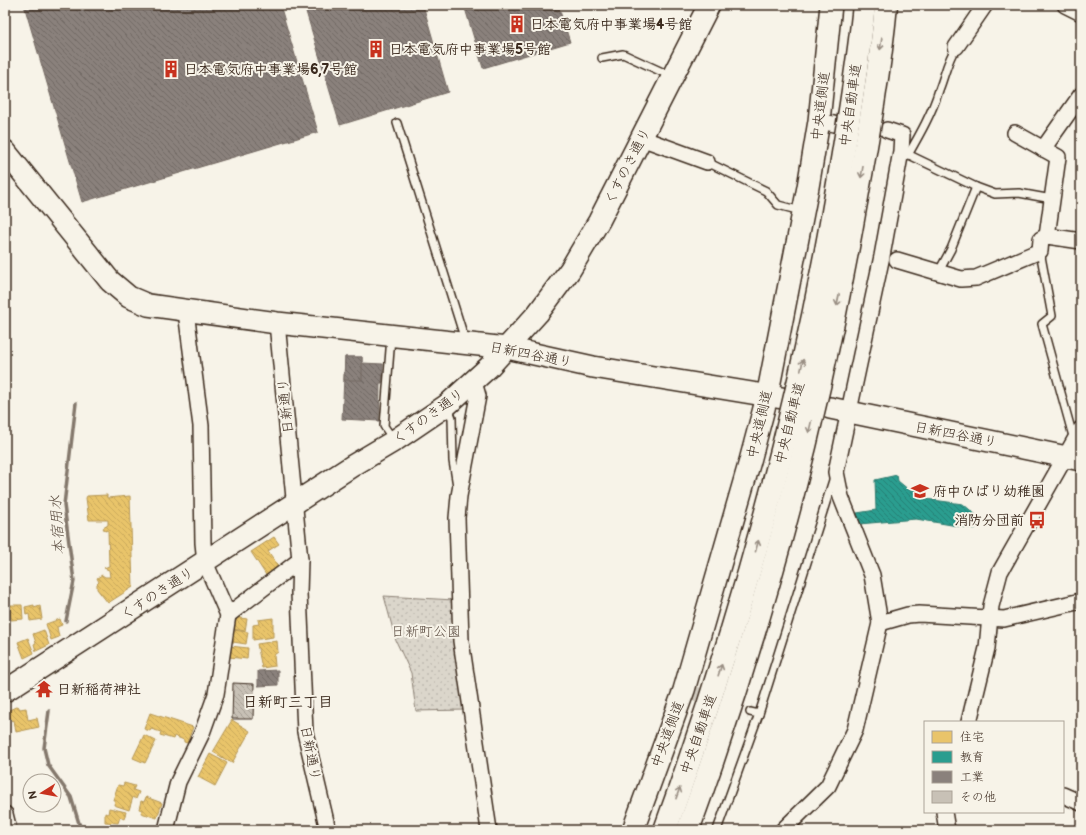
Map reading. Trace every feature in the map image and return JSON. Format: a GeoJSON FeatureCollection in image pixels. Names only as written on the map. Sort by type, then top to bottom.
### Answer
{"type":"FeatureCollection","features":[{"type":"Feature","properties":{"kind":"highway","name":"中央自動車道"},"geometry":{"type":"LineString","coordinates":[[665,830],[722,664],[755,555],[788,430],[820,285],[843,154],[864,5]]}},
{"type":"Feature","properties":{"kind":"highway","name":"中央自動車道"},"geometry":{"type":"LineString","coordinates":[[688,830],[742,673],[776,560],[809,432],[840,291],[864,159],[886,5]]}},
{"type":"Feature","properties":{"kind":"street","name":"くすのき通り"},"geometry":{"type":"LineString","coordinates":[[5,691],[394,440],[447,405],[474,382],[538,313],[570,270],[599,221],[709,5]]}},
{"type":"Feature","properties":{"kind":"street","name":"中央道側道"},"geometry":{"type":"LineString","coordinates":[[633,830],[684,690],[750,461],[775,397],[804,212],[826,123],[831,5]]}},
{"type":"Feature","properties":{"kind":"street"},"geometry":{"type":"LineString","coordinates":[[956,47],[985,5]]}},
{"type":"Feature","properties":{"kind":"street"},"geometry":{"type":"LineString","coordinates":[[1065,5],[1081,14]]}},
{"type":"Feature","properties":{"kind":"street"},"geometry":{"type":"LineString","coordinates":[[1043,148],[1081,95]]}},
{"type":"Feature","properties":{"kind":"street"},"geometry":{"type":"LineString","coordinates":[[782,830],[828,786],[855,730],[880,623],[872,574],[841,498],[836,472],[839,410],[860,362],[905,153],[902,135],[887,130]]}},
{"type":"Feature","properties":{"kind":"street"},"geometry":{"type":"LineString","coordinates":[[1015,133],[1058,157],[1047,236]]}},
{"type":"Feature","properties":{"kind":"street"},"geometry":{"type":"LineString","coordinates":[[641,138],[707,162]]}},
{"type":"Feature","properties":{"kind":"street"},"geometry":{"type":"LineString","coordinates":[[5,152],[56,217],[116,288],[129,297],[148,305],[186,312],[277,323]]}},
{"type":"Feature","properties":{"kind":"street"},"geometry":{"type":"LineString","coordinates":[[897,260],[938,274],[961,279],[976,278],[1040,251],[1041,239],[1047,236],[1081,241]]}},
{"type":"Feature","properties":{"kind":"street"},"geometry":{"type":"LineString","coordinates":[[166,830],[178,782],[202,734],[216,694],[228,615],[205,562],[203,543],[202,426],[186,312]]}},
{"type":"Feature","properties":{"kind":"street","name":"日新四谷通り"},"geometry":{"type":"LineString","coordinates":[[277,323],[465,342],[507,348],[593,367],[775,397]]}},
{"type":"Feature","properties":{"kind":"street","name":"日新通り"},"geometry":{"type":"LineString","coordinates":[[277,323],[300,560],[299,593],[305,732],[328,830]]}},
{"type":"Feature","properties":{"kind":"street"},"geometry":{"type":"LineString","coordinates":[[474,382],[478,396],[459,496],[457,518],[461,641],[489,830]]}},
{"type":"Feature","properties":{"kind":"street","name":"日新四谷通り"},"geometry":{"type":"LineString","coordinates":[[839,410],[1076,447]]}},
{"type":"Feature","properties":{"kind":"street"},"geometry":{"type":"LineString","coordinates":[[969,721],[987,648],[989,619],[994,590],[1000,572],[1076,447]]}},
{"type":"Feature","properties":{"kind":"street"},"geometry":{"type":"LineString","coordinates":[[228,615],[300,560]]}},
{"type":"Feature","properties":{"kind":"street"},"geometry":{"type":"LineString","coordinates":[[880,623],[908,615],[919,614],[1004,619],[1081,601]]}},
{"type":"Feature","properties":{"kind":"street"},"geometry":{"type":"LineString","coordinates":[[1064,795],[1081,802]]}},
{"type":"Feature","properties":{"kind":"street"},"geometry":{"type":"LineString","coordinates":[[944,813],[947,830]]}},
{"type":"Feature","properties":{"kind":"street"},"geometry":{"type":"LineString","coordinates":[[5,814],[9,830]]}},
{"type":"Feature","properties":{"kind":"lane"},"geometry":{"type":"LineString","coordinates":[[956,47],[948,59],[939,91],[928,119],[905,153],[976,187],[995,194],[1019,193],[1052,199]]}},
{"type":"Feature","properties":{"kind":"lane"},"geometry":{"type":"LineString","coordinates":[[602,58],[624,54],[673,77]]}},
{"type":"Feature","properties":{"kind":"lane"},"geometry":{"type":"LineString","coordinates":[[397,123],[465,342]]}},
{"type":"Feature","properties":{"kind":"lane"},"geometry":{"type":"LineString","coordinates":[[707,162],[766,191],[778,205],[804,212]]}},
{"type":"Feature","properties":{"kind":"lane"},"geometry":{"type":"LineString","coordinates":[[938,274],[951,250],[976,187]]}},
{"type":"Feature","properties":{"kind":"lane"},"geometry":{"type":"LineString","coordinates":[[1040,251],[1052,316],[1042,324],[1076,447]]}},
{"type":"Feature","properties":{"kind":"lane"},"geometry":{"type":"LineString","coordinates":[[391,334],[384,426],[394,440]]}},
{"type":"Feature","properties":{"kind":"lane"},"geometry":{"type":"LineString","coordinates":[[447,405],[452,418],[452,461],[459,496]]}},
{"type":"Feature","properties":{"kind":"lane"},"geometry":{"type":"LineString","coordinates":[[717,830],[759,714],[836,472]]}},
{"type":"Feature","properties":{"kind":"lane"},"geometry":{"type":"LineString","coordinates":[[750,712],[759,714]]}},
{"type":"Feature","properties":{"kind":"green space","name":"日新町公園"},"geometry":{"type":"Polygon","coordinates":[[[384,596],[454,600],[465,710],[416,711],[411,673],[396,641],[384,596]]]}},
{"type":"Feature","properties":{"kind":"building: 住宅"},"geometry":{"type":"Polygon","coordinates":[[[107,495],[107,498],[130,496],[133,587],[108,603],[97,589],[97,584],[99,582],[97,578],[102,575],[105,577],[110,577],[109,570],[104,568],[109,566],[108,530],[105,531],[103,528],[108,525],[108,520],[89,520],[86,498],[87,496],[107,495]]]}},
{"type":"Feature","properties":{"kind":"building: 住宅"},"geometry":{"type":"Polygon","coordinates":[[[274,537],[279,544],[268,551],[279,567],[266,575],[251,552],[274,537]]]}},
{"type":"Feature","properties":{"kind":"building: 住宅"},"geometry":{"type":"Polygon","coordinates":[[[10,605],[22,605],[23,619],[11,620],[10,605]]]}},
{"type":"Feature","properties":{"kind":"building: 住宅"},"geometry":{"type":"Polygon","coordinates":[[[34,605],[34,608],[40,606],[42,619],[30,621],[29,614],[26,615],[25,607],[34,605]]]}},
{"type":"Feature","properties":{"kind":"building: 住宅"},"geometry":{"type":"Polygon","coordinates":[[[235,617],[247,619],[245,631],[233,629],[235,617]]]}},
{"type":"Feature","properties":{"kind":"building: 住宅"},"geometry":{"type":"Polygon","coordinates":[[[273,618],[273,637],[253,640],[253,625],[259,624],[258,620],[273,618]]]}},
{"type":"Feature","properties":{"kind":"building: 住宅"},"geometry":{"type":"Polygon","coordinates":[[[60,619],[62,625],[57,627],[59,637],[51,640],[46,624],[60,619]]]}},
{"type":"Feature","properties":{"kind":"building: 住宅"},"geometry":{"type":"Polygon","coordinates":[[[44,630],[49,645],[36,651],[34,644],[36,643],[33,634],[44,630]]]}},
{"type":"Feature","properties":{"kind":"building: 住宅"},"geometry":{"type":"Polygon","coordinates":[[[233,630],[248,632],[246,644],[233,642],[234,639],[231,638],[233,630]]]}},
{"type":"Feature","properties":{"kind":"building: 住宅"},"geometry":{"type":"Polygon","coordinates":[[[28,638],[34,653],[24,658],[18,642],[28,638]]]}},
{"type":"Feature","properties":{"kind":"building: 住宅"},"geometry":{"type":"Polygon","coordinates":[[[277,641],[278,652],[274,655],[275,666],[262,668],[257,644],[277,641]]]}},
{"type":"Feature","properties":{"kind":"building: 住宅"},"geometry":{"type":"Polygon","coordinates":[[[230,646],[248,648],[247,659],[229,657],[230,646]]]}},
{"type":"Feature","properties":{"kind":"building: 住宅"},"geometry":{"type":"Polygon","coordinates":[[[18,706],[20,709],[26,708],[28,720],[37,718],[39,727],[16,732],[14,720],[12,721],[7,711],[18,706]]]}},
{"type":"Feature","properties":{"kind":"building: 住宅"},"geometry":{"type":"Polygon","coordinates":[[[150,713],[193,727],[187,743],[184,742],[184,740],[174,736],[173,739],[160,735],[161,732],[151,729],[150,731],[144,729],[150,713]]]}},
{"type":"Feature","properties":{"kind":"building: 住宅"},"geometry":{"type":"Polygon","coordinates":[[[232,720],[250,731],[232,763],[213,752],[232,720]]]}},
{"type":"Feature","properties":{"kind":"building: 住宅"},"geometry":{"type":"Polygon","coordinates":[[[144,735],[156,741],[145,763],[133,758],[144,735]]]}},
{"type":"Feature","properties":{"kind":"building: 住宅"},"geometry":{"type":"Polygon","coordinates":[[[210,754],[227,763],[215,786],[198,777],[210,754]]]}},
{"type":"Feature","properties":{"kind":"building: 住宅"},"geometry":{"type":"Polygon","coordinates":[[[124,783],[135,786],[133,790],[139,792],[136,799],[133,797],[129,810],[114,805],[115,800],[113,800],[118,785],[123,786],[124,783]]]}},
{"type":"Feature","properties":{"kind":"building: 住宅"},"geometry":{"type":"Polygon","coordinates":[[[146,797],[162,803],[157,818],[141,813],[142,810],[139,809],[141,801],[144,802],[146,797]]]}},
{"type":"Feature","properties":{"kind":"building: 住宅"},"geometry":{"type":"Polygon","coordinates":[[[109,808],[126,812],[124,819],[120,817],[118,823],[105,822],[105,813],[108,814],[109,808]]]}},
{"type":"Feature","properties":{"kind":"building: 住宅"},"geometry":{"type":"Polygon","coordinates":[[[181,826],[193,830],[179,830],[181,826]]]}},
{"type":"Feature","properties":{"kind":"building: 教育","name":"府中ひばり幼稚園"},"geometry":{"type":"Polygon","coordinates":[[[897,475],[898,481],[909,490],[917,490],[918,498],[963,504],[976,515],[975,529],[916,519],[859,524],[857,513],[876,510],[875,480],[897,475]]]}},
{"type":"Feature","properties":{"kind":"building: 工業","name":"日本電気府中事業場6,7号館"},"geometry":{"type":"Polygon","coordinates":[[[24,5],[280,5],[318,132],[82,202],[24,5]]]}},
{"type":"Feature","properties":{"kind":"building: 工業","name":"日本電気府中事業場5号館"},"geometry":{"type":"Polygon","coordinates":[[[304,5],[423,5],[448,92],[340,125],[304,5]]]}},
{"type":"Feature","properties":{"kind":"building: 工業","name":"日本電気府中事業場4号館"},"geometry":{"type":"Polygon","coordinates":[[[464,5],[558,5],[570,42],[483,68],[464,5]]]}},
{"type":"Feature","properties":{"kind":"building: 工業"},"geometry":{"type":"Polygon","coordinates":[[[345,357],[362,357],[362,363],[383,364],[382,383],[380,383],[379,421],[342,419],[345,357]]]}},
{"type":"Feature","properties":{"kind":"building: 工業"},"geometry":{"type":"Polygon","coordinates":[[[345,357],[362,357],[362,380],[344,380],[345,357]]]}},
{"type":"Feature","properties":{"kind":"building: 工業"},"geometry":{"type":"Polygon","coordinates":[[[278,670],[278,685],[258,686],[258,671],[278,670]]]}},
{"type":"Feature","properties":{"kind":"building: その他"},"geometry":{"type":"Polygon","coordinates":[[[233,683],[254,684],[253,719],[232,719],[233,683]]]}},
{"type":"Feature","properties":{"kind":"waterway","name":"本宿用水"},"geometry":{"type":"LineString","coordinates":[[66,621],[74,581],[64,505],[76,403]]}},
{"type":"Feature","properties":{"kind":"waterway","name":"本宿用水"},"geometry":{"type":"LineString","coordinates":[[49,711],[44,748],[48,765],[71,797],[81,830]]}},
{"type":"Feature","properties":{"kind":"tunnel"},"geometry":{"type":"LineString","coordinates":[[684,690],[750,712]]}},
{"type":"Feature","properties":{"kind":"place","name":"日本電気府中事業場4号館"},"geometry":{"type":"Point","coordinates":[517,24]}},
{"type":"Feature","properties":{"kind":"place","name":"日本電気府中事業場5号館"},"geometry":{"type":"Point","coordinates":[376,49]}},
{"type":"Feature","properties":{"kind":"place","name":"日本電気府中事業場6,7号館"},"geometry":{"type":"Point","coordinates":[171,69]}},
{"type":"Feature","properties":{"kind":"place","name":"府中ひばり幼稚園"},"geometry":{"type":"Point","coordinates":[920,491]}},
{"type":"Feature","properties":{"kind":"place","name":"消防分団前"},"geometry":{"type":"Point","coordinates":[1037,520]}},
{"type":"Feature","properties":{"kind":"place","name":"日新稲荷神社"},"geometry":{"type":"Point","coordinates":[44,689]}},
{"type":"Feature","properties":{"kind":"district","name":"日新町三丁目"},"geometry":{"type":"Point","coordinates":[288,702]}}]}
